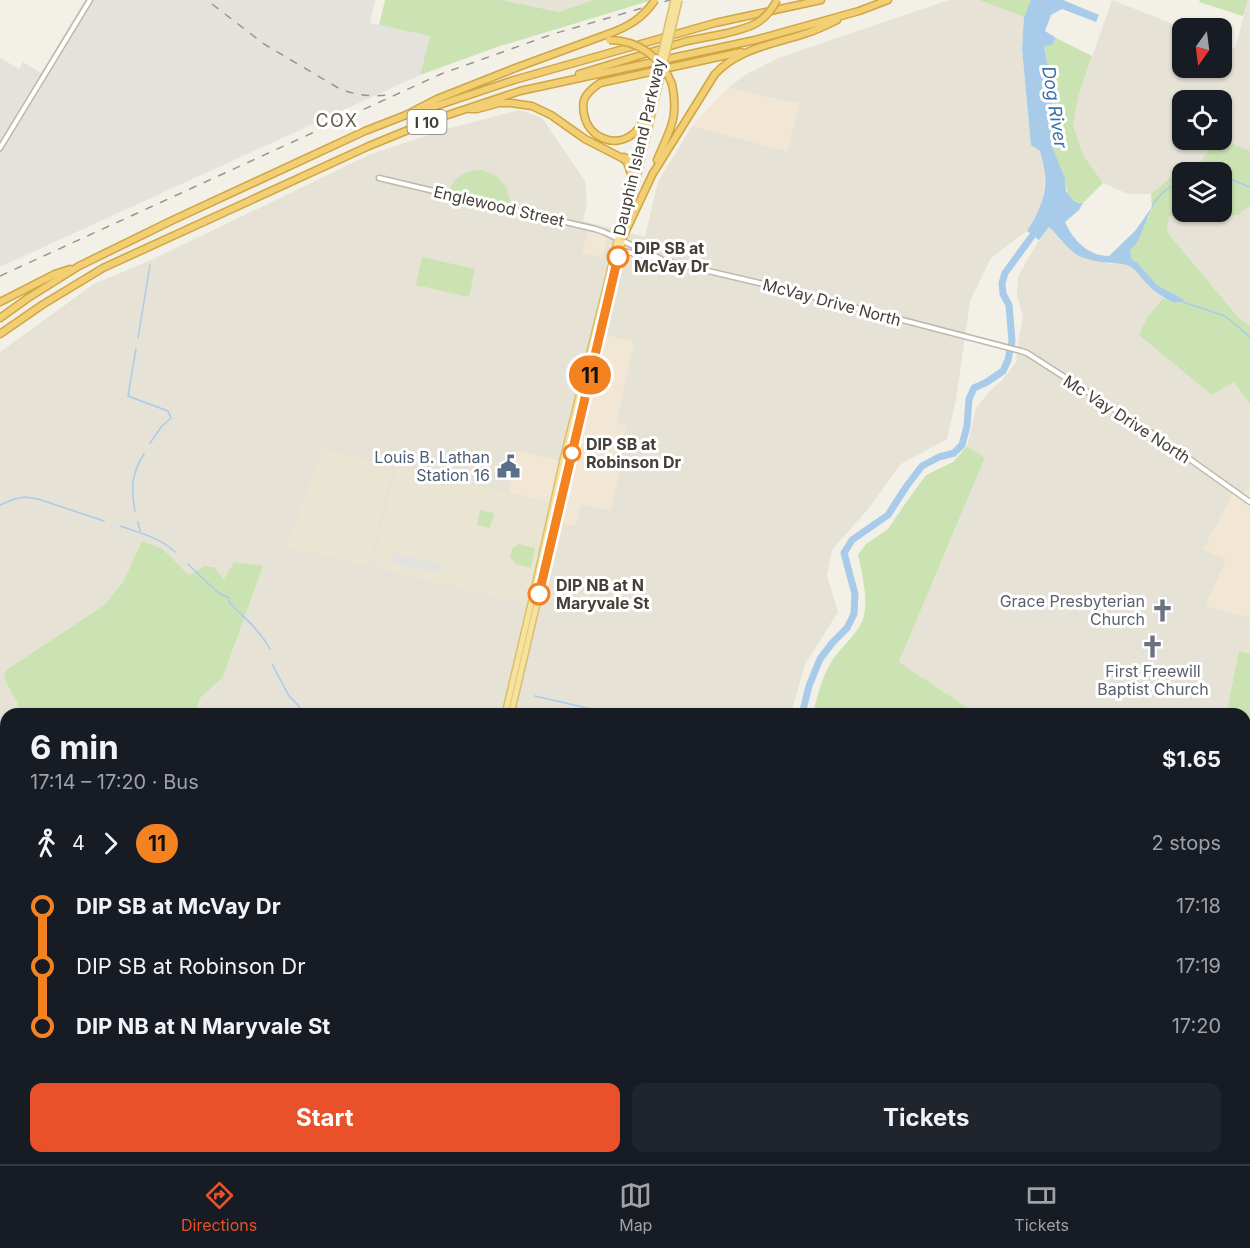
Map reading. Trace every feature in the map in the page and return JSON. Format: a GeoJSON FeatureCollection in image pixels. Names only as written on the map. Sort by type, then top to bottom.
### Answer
{"type":"FeatureCollection","features":[{"type":"Feature","properties":{"kind":"highway"},"geometry":{"type":"LineString","coordinates":[[406,115],[437,99],[567,48],[608,37],[633,23],[647,11],[655,0]]}},
{"type":"Feature","properties":{"kind":"highway"},"geometry":{"type":"LineString","coordinates":[[556,83],[687,41],[745,29],[767,15],[777,0]]}},
{"type":"Feature","properties":{"kind":"highway","name":"I 10"},"geometry":{"type":"LineString","coordinates":[[0,318],[79,266],[295,163],[406,115],[514,80],[714,23],[821,0]]}},
{"type":"Feature","properties":{"kind":"highway","name":"I 10"},"geometry":{"type":"LineString","coordinates":[[0,334],[103,268],[369,146],[465,108],[520,91],[755,40],[860,11],[888,0]]}},
{"type":"Feature","properties":{"kind":"highway"},"geometry":{"type":"LineString","coordinates":[[648,116],[633,134],[616,141],[603,139],[593,133],[588,126],[583,111],[585,99],[593,87],[600,83],[752,49],[809,32],[860,11]]}},
{"type":"Feature","properties":{"kind":"highway"},"geometry":{"type":"LineString","coordinates":[[608,37],[629,42],[645,50],[661,64],[672,84],[675,98],[675,114],[669,133],[652,175],[621,239]]}},
{"type":"Feature","properties":{"kind":"highway"},"geometry":{"type":"LineString","coordinates":[[652,175],[715,74],[729,61],[752,49]]}},
{"type":"Feature","properties":{"kind":"highway"},"geometry":{"type":"LineString","coordinates":[[465,108],[477,109],[511,103],[532,106],[551,115],[596,146],[622,158],[627,162],[632,177]]}},
{"type":"Feature","properties":{"kind":"highway"},"geometry":{"type":"LineString","coordinates":[[596,146],[635,162]]}},
{"type":"Feature","properties":{"kind":"highway"},"geometry":{"type":"LineString","coordinates":[[0,302],[55,274],[79,266]]}},
{"type":"Feature","properties":{"kind":"main road","name":"Dauphin Island Parkway"},"geometry":{"type":"LineString","coordinates":[[506,708],[573,417],[621,239],[674,0]]}},
{"type":"Feature","properties":{"kind":"main road","name":"Dauphin Island Parkway"},"geometry":{"type":"LineString","coordinates":[[621,239],[635,162],[679,0]]}},
{"type":"Feature","properties":{"kind":"main road","name":"Dauphin Island Parkway"},"geometry":{"type":"LineString","coordinates":[[512,708],[617,249]]}},
{"type":"Feature","properties":{"kind":"street"},"geometry":{"type":"LineString","coordinates":[[0,148],[90,0]]}},
{"type":"Feature","properties":{"kind":"street","name":"Englewood Street"},"geometry":{"type":"LineString","coordinates":[[379,178],[595,229],[621,239]]}},
{"type":"Feature","properties":{"kind":"street","name":"McVay Drive North"},"geometry":{"type":"LineString","coordinates":[[621,239],[664,260],[999,345]]}},
{"type":"Feature","properties":{"kind":"street","name":"McVay Drive North"},"geometry":{"type":"LineString","coordinates":[[617,249],[664,260]]}},
{"type":"Feature","properties":{"kind":"street","name":"Mc Vay Drive North"},"geometry":{"type":"LineString","coordinates":[[999,345],[1027,353],[1167,443],[1250,502]]}},
{"type":"Feature","properties":{"kind":"shaded area"},"geometry":{"type":"Polygon","coordinates":[[[85,0],[375,0],[370,23],[430,36],[420,75],[0,267],[0,58],[19,69],[23,62],[41,73],[85,0]]]}},
{"type":"Feature","properties":{"kind":"shaded area"},"geometry":{"type":"Polygon","coordinates":[[[502,0],[593,0],[559,12],[502,0]]]}},
{"type":"Feature","properties":{"kind":"shaded area"},"geometry":{"type":"Polygon","coordinates":[[[949,0],[979,0],[1024,17],[1022,49],[1031,144],[1040,151],[1045,177],[1038,215],[1027,231],[991,258],[970,301],[956,400],[947,439],[901,464],[868,509],[832,550],[827,575],[838,612],[805,664],[793,708],[196,708],[199,698],[223,677],[263,566],[224,579],[214,567],[204,566],[189,575],[163,549],[142,542],[123,582],[104,605],[6,670],[4,680],[20,708],[0,708],[0,352],[94,284],[149,261],[371,154],[447,129],[519,110],[542,118],[585,181],[587,202],[583,221],[645,237],[658,182],[692,126],[787,151],[799,104],[728,88],[745,75],[781,57],[949,0]],[[634,342],[571,464],[519,452],[551,503],[575,526],[581,504],[611,510],[622,458],[618,457],[626,426],[616,423],[634,342]]]}},
{"type":"Feature","properties":{"kind":"shaded area"},"geometry":{"type":"Polygon","coordinates":[[[1112,0],[1172,24],[1172,78],[1232,78],[1232,48],[1235,49],[1248,0],[1250,0],[1250,151],[1232,144],[1232,90],[1172,90],[1172,150],[1209,150],[1199,162],[1172,162],[1172,177],[1151,194],[1128,194],[1103,183],[1083,155],[1073,125],[1079,94],[1112,0]]]}},
{"type":"Feature","properties":{"kind":"shaded area"},"geometry":{"type":"Polygon","coordinates":[[[728,88],[799,104],[787,151],[692,126],[728,88]]]}},
{"type":"Feature","properties":{"kind":"shaded area"},"geometry":{"type":"Polygon","coordinates":[[[1250,206],[1250,326],[1238,317],[1167,232],[1168,216],[1172,216],[1172,222],[1232,222],[1232,215],[1238,215],[1250,206]]]}},
{"type":"Feature","properties":{"kind":"shaded area"},"geometry":{"type":"Polygon","coordinates":[[[1049,227],[1072,251],[1080,256],[1110,264],[1120,263],[1137,272],[1163,298],[1148,316],[1234,382],[1250,404],[1250,488],[1233,494],[1220,519],[1227,559],[1206,606],[1250,617],[1250,654],[1239,651],[1227,708],[968,708],[899,662],[985,459],[967,446],[976,408],[1016,363],[1023,317],[1017,295],[1018,276],[1049,227]]]}},
{"type":"Feature","properties":{"kind":"shaded area"},"geometry":{"type":"Polygon","coordinates":[[[588,230],[608,235],[602,258],[582,253],[588,230]]]}},
{"type":"Feature","properties":{"kind":"shaded area"},"geometry":{"type":"Polygon","coordinates":[[[602,334],[634,342],[616,423],[626,426],[618,456],[622,458],[611,511],[581,504],[575,526],[547,520],[551,503],[509,493],[518,451],[571,464],[602,334]]]}},
{"type":"Feature","properties":{"kind":"shaded area"},"geometry":{"type":"Polygon","coordinates":[[[322,449],[393,466],[368,566],[287,547],[322,449]]]}},
{"type":"Feature","properties":{"kind":"shaded area"},"geometry":{"type":"Polygon","coordinates":[[[397,466],[551,503],[529,605],[373,567],[397,466]]]}},
{"type":"Feature","properties":{"kind":"shaded area"},"geometry":{"type":"Polygon","coordinates":[[[1250,488],[1250,617],[1206,606],[1226,560],[1203,549],[1233,494],[1250,488]]]}},
{"type":"Feature","properties":{"kind":"shaded area"},"geometry":{"type":"Polygon","coordinates":[[[396,553],[443,564],[440,574],[392,563],[396,553]]]}},
{"type":"Feature","properties":{"kind":"green space"},"geometry":{"type":"Polygon","coordinates":[[[385,0],[502,0],[559,12],[593,0],[650,0],[497,47],[420,75],[430,36],[379,25],[385,0]]]}},
{"type":"Feature","properties":{"kind":"green space"},"geometry":{"type":"Polygon","coordinates":[[[979,0],[1031,0],[1024,17],[979,0]]]}},
{"type":"Feature","properties":{"kind":"green space"},"geometry":{"type":"Polygon","coordinates":[[[1200,0],[1248,0],[1243,16],[1199,2],[1200,0]]]}},
{"type":"Feature","properties":{"kind":"green space"},"geometry":{"type":"Polygon","coordinates":[[[1056,38],[1092,56],[1079,94],[1073,125],[1083,155],[1103,183],[1083,203],[1074,201],[1069,195],[1064,175],[1051,144],[1051,83],[1044,45],[1052,45],[1056,38]]]}},
{"type":"Feature","properties":{"kind":"green space"},"geometry":{"type":"Polygon","coordinates":[[[1232,144],[1250,151],[1250,206],[1238,215],[1232,215],[1232,162],[1199,162],[1209,150],[1232,150],[1232,144]]]}},
{"type":"Feature","properties":{"kind":"green space"},"geometry":{"type":"Polygon","coordinates":[[[482,170],[494,175],[503,183],[510,199],[510,205],[449,191],[461,175],[482,170]]]}},
{"type":"Feature","properties":{"kind":"green space"},"geometry":{"type":"Polygon","coordinates":[[[1172,177],[1172,216],[1169,216],[1167,232],[1238,317],[1250,326],[1250,404],[1234,382],[1212,395],[1139,335],[1148,316],[1163,298],[1175,303],[1185,300],[1157,285],[1138,263],[1132,260],[1130,250],[1137,243],[1142,227],[1149,216],[1152,207],[1151,194],[1172,177]]]}},
{"type":"Feature","properties":{"kind":"green space"},"geometry":{"type":"Polygon","coordinates":[[[422,257],[475,269],[469,297],[416,285],[422,257]]]}},
{"type":"Feature","properties":{"kind":"green space"},"geometry":{"type":"Polygon","coordinates":[[[967,446],[985,458],[899,662],[968,708],[815,708],[828,667],[859,628],[864,616],[865,593],[858,555],[866,544],[888,529],[926,475],[953,462],[967,446]]]}},
{"type":"Feature","properties":{"kind":"green space"},"geometry":{"type":"Polygon","coordinates":[[[480,510],[494,513],[490,528],[477,525],[480,510]]]}},
{"type":"Feature","properties":{"kind":"green space"},"geometry":{"type":"Polygon","coordinates":[[[142,541],[163,549],[189,575],[204,566],[214,567],[224,579],[234,562],[263,566],[223,677],[200,698],[196,708],[20,708],[4,679],[6,670],[104,605],[123,582],[142,541]]]}},
{"type":"Feature","properties":{"kind":"green space"},"geometry":{"type":"Polygon","coordinates":[[[519,544],[535,548],[531,568],[516,564],[510,557],[512,548],[519,544]]]}},
{"type":"Feature","properties":{"kind":"green space"},"geometry":{"type":"Polygon","coordinates":[[[1239,651],[1250,654],[1250,708],[1227,708],[1239,651]]]}},
{"type":"Feature","properties":{"kind":"water"},"geometry":{"type":"Polygon","coordinates":[[[1031,0],[1063,0],[1099,15],[1096,22],[1062,9],[1051,15],[1045,31],[1056,38],[1052,45],[1044,46],[1051,81],[1052,147],[1065,178],[1066,191],[1074,201],[1083,203],[1079,210],[1065,222],[1068,229],[1088,250],[1109,256],[1135,231],[1152,207],[1137,243],[1130,250],[1132,260],[1138,263],[1157,285],[1185,300],[1175,303],[1164,298],[1129,266],[1104,263],[1079,256],[1049,227],[1039,240],[1027,231],[1035,218],[1045,190],[1045,172],[1040,151],[1031,145],[1022,49],[1024,17],[1031,0]]]}},
{"type":"Feature","properties":{"kind":"waterway"},"geometry":{"type":"LineString","coordinates":[[1232,180],[1250,187]]}},
{"type":"Feature","properties":{"kind":"waterway"},"geometry":{"type":"LineString","coordinates":[[1152,207],[1157,198],[1172,187]]}},
{"type":"Feature","properties":{"kind":"waterway"},"geometry":{"type":"LineString","coordinates":[[804,708],[809,686],[820,659],[847,628],[854,614],[855,594],[844,553],[852,540],[888,515],[922,466],[939,457],[954,453],[962,445],[967,426],[969,399],[974,388],[1003,371],[1008,360],[1012,341],[1009,305],[1003,294],[1002,283],[1005,273],[1038,228]]}},
{"type":"Feature","properties":{"kind":"waterway"},"geometry":{"type":"LineString","coordinates":[[138,338],[150,265]]}},
{"type":"Feature","properties":{"kind":"waterway"},"geometry":{"type":"LineString","coordinates":[[1180,301],[1225,316],[1250,337]]}},
{"type":"Feature","properties":{"kind":"waterway"},"geometry":{"type":"LineString","coordinates":[[136,349],[128,396],[168,411],[171,418],[150,443]]}},
{"type":"Feature","properties":{"kind":"waterway"},"geometry":{"type":"LineString","coordinates":[[135,511],[133,481],[144,454]]}},
{"type":"Feature","properties":{"kind":"waterway"},"geometry":{"type":"LineString","coordinates":[[0,505],[25,497],[38,499],[104,521]]}},
{"type":"Feature","properties":{"kind":"waterway"},"geometry":{"type":"LineString","coordinates":[[138,522],[140,531]]}},
{"type":"Feature","properties":{"kind":"waterway"},"geometry":{"type":"LineString","coordinates":[[120,526],[156,539],[175,552]]}},
{"type":"Feature","properties":{"kind":"waterway"},"geometry":{"type":"LineString","coordinates":[[188,564],[217,592],[229,598],[229,602],[256,629],[270,649]]}},
{"type":"Feature","properties":{"kind":"waterway"},"geometry":{"type":"LineString","coordinates":[[272,664],[289,696],[300,708]]}},
{"type":"Feature","properties":{"kind":"waterway"},"geometry":{"type":"LineString","coordinates":[[535,696],[587,708]]}},
{"type":"Feature","properties":{"kind":"railway"},"geometry":{"type":"LineString","coordinates":[[0,276],[441,74],[553,34],[670,0]]}},
{"type":"Feature","properties":{"kind":"railway"},"geometry":{"type":"LineString","coordinates":[[212,4],[264,44],[340,89],[364,95],[388,95]]}},
{"type":"Feature","properties":{"kind":"bus line","name":"11"},"geometry":{"type":"LineString","coordinates":[[539,594],[618,257]]}},
{"type":"Feature","properties":{"kind":"place","name":"DIP SB at McVay Dr"},"geometry":{"type":"Point","coordinates":[618,257]}},
{"type":"Feature","properties":{"kind":"place","name":"DIP SB at Robinson Dr"},"geometry":{"type":"Point","coordinates":[572,453]}},
{"type":"Feature","properties":{"kind":"place","name":"Louis B. Lathan Station 16"},"geometry":{"type":"Point","coordinates":[508,466]}},
{"type":"Feature","properties":{"kind":"place","name":"DIP NB at N Maryvale St"},"geometry":{"type":"Point","coordinates":[539,594]}},
{"type":"Feature","properties":{"kind":"place","name":"Grace Presbyterian Church"},"geometry":{"type":"Point","coordinates":[1163,610]}},
{"type":"Feature","properties":{"kind":"place","name":"First Freewill Baptist Church"},"geometry":{"type":"Point","coordinates":[1153,646]}},
{"type":"Feature","properties":{"kind":"district","name":"COX"},"geometry":{"type":"Point","coordinates":[337,120]}},
{"type":"Feature","properties":{"kind":"water label","name":"Dog River"},"geometry":{"type":"Point","coordinates":[1055,107]}}]}
